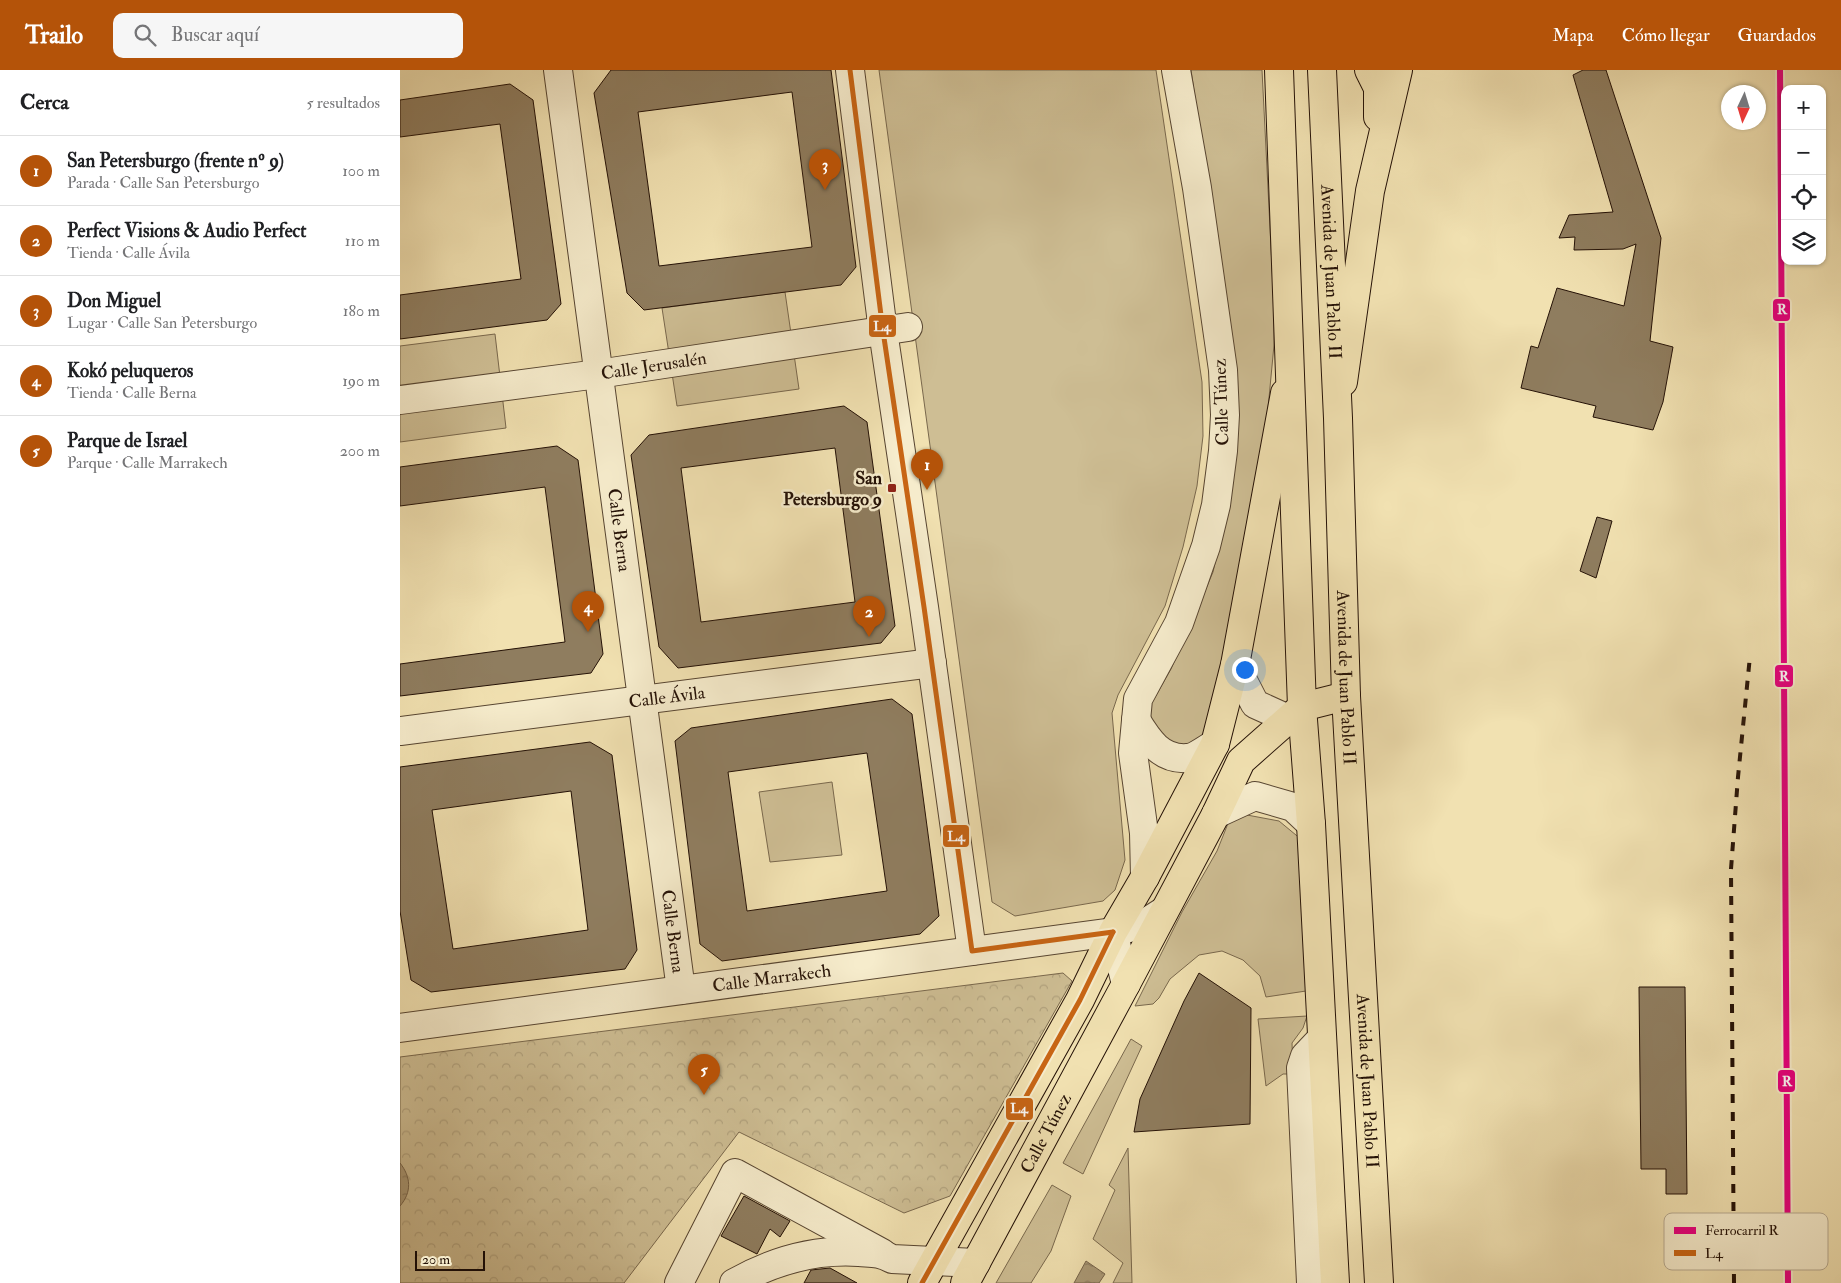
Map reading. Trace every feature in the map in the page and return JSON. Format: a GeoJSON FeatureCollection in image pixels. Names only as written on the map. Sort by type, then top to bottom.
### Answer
{"type":"FeatureCollection","features":[{"type":"Feature","properties":{"kind":"main road","name":"Avenida de Juan Pablo II"},"geometry":{"type":"LineString","coordinates":[[1322,70],[1338,418],[1346,696],[1379,1283]]}},
{"type":"Feature","properties":{"kind":"main road"},"geometry":{"type":"LineString","coordinates":[[1338,418],[1370,191],[1379,106],[1378,88],[1369,70]]}},
{"type":"Feature","properties":{"kind":"main road"},"geometry":{"type":"LineString","coordinates":[[1370,191],[1398,70]]}},
{"type":"Feature","properties":{"kind":"main road"},"geometry":{"type":"LineString","coordinates":[[1282,73],[1295,713],[1311,824],[1335,1283]]}},
{"type":"Feature","properties":{"kind":"main road","name":"Calle Túnez"},"geometry":{"type":"LineString","coordinates":[[928,1272],[1080,1000],[1113,932],[1145,877],[1215,744],[1236,665],[1289,372]]}},
{"type":"Feature","properties":{"kind":"main road"},"geometry":{"type":"LineString","coordinates":[[1295,713],[1346,696]]}},
{"type":"Feature","properties":{"kind":"main road","name":"Calle Túnez"},"geometry":{"type":"LineString","coordinates":[[970,1273],[1126,984],[1242,761],[1295,713]]}},
{"type":"Feature","properties":{"kind":"street","name":"Calle Berna"},"geometry":{"type":"LineString","coordinates":[[558,70],[681,990]]}},
{"type":"Feature","properties":{"kind":"street"},"geometry":{"type":"LineString","coordinates":[[850,70],[896,329],[932,662],[972,951]]}},
{"type":"Feature","properties":{"kind":"street","name":"Calle Túnez"},"geometry":{"type":"LineString","coordinates":[[1145,877],[1144,833],[1132,753],[1138,699],[1179,623],[1195,582],[1216,504],[1223,451],[1225,415],[1223,370],[1197,188],[1176,70]]}},
{"type":"Feature","properties":{"kind":"street","name":"Calle Jerusalén"},"geometry":{"type":"LineString","coordinates":[[400,400],[598,374],[896,329]]}},
{"type":"Feature","properties":{"kind":"street","name":"Calle Ávila"},"geometry":{"type":"LineString","coordinates":[[400,731],[932,662]]}},
{"type":"Feature","properties":{"kind":"street"},"geometry":{"type":"LineString","coordinates":[[1236,665],[1255,704],[1295,713]]}},
{"type":"Feature","properties":{"kind":"street"},"geometry":{"type":"LineString","coordinates":[[1136,720],[1149,741],[1167,755],[1188,758],[1215,744]]}},
{"type":"Feature","properties":{"kind":"street"},"geometry":{"type":"LineString","coordinates":[[1216,814],[1255,796],[1293,807],[1311,824]]}},
{"type":"Feature","properties":{"kind":"street","name":"Calle Túnez"},"geometry":{"type":"LineString","coordinates":[[1113,932],[1142,925],[1164,911]]}},
{"type":"Feature","properties":{"kind":"street"},"geometry":{"type":"LineString","coordinates":[[1113,932],[1126,984]]}},
{"type":"Feature","properties":{"kind":"street","name":"Calle Marrakech"},"geometry":{"type":"LineString","coordinates":[[400,1028],[1113,932]]}},
{"type":"Feature","properties":{"kind":"street"},"geometry":{"type":"LineString","coordinates":[[1311,1283],[1300,1068],[1305,1056],[1322,1038]]}},
{"type":"Feature","properties":{"kind":"street"},"geometry":{"type":"LineString","coordinates":[[679,1283],[736,1173],[892,1259],[928,1272],[970,1273]]}},
{"type":"Feature","properties":{"kind":"street"},"geometry":{"type":"LineString","coordinates":[[734,1283],[755,1271],[811,1253],[835,1250],[882,1253]]}},
{"type":"Feature","properties":{"kind":"green space"},"geometry":{"type":"Polygon","coordinates":[[[879,70],[1156,70],[1202,382],[1203,436],[1197,486],[1183,547],[1165,606],[1118,695],[1112,713],[1125,860],[1115,890],[1103,901],[1015,916],[992,902],[879,70]]]}},
{"type":"Feature","properties":{"kind":"green space"},"geometry":{"type":"Polygon","coordinates":[[[1191,70],[1262,70],[1274,307],[1274,345],[1265,440],[1210,726],[1200,740],[1187,746],[1165,743],[1150,717],[1150,706],[1171,669],[1213,572],[1222,532],[1205,167],[1191,70]]]}},
{"type":"Feature","properties":{"kind":"green space"},"geometry":{"type":"Polygon","coordinates":[[[785,292],[799,389],[677,406],[662,308],[785,292]]]}},
{"type":"Feature","properties":{"kind":"green space"},"geometry":{"type":"Polygon","coordinates":[[[495,334],[506,428],[400,442],[400,346],[495,334]]]}},
{"type":"Feature","properties":{"kind":"green space"},"geometry":{"type":"Polygon","coordinates":[[[832,782],[842,855],[770,862],[759,792],[832,782]]]}},
{"type":"Feature","properties":{"kind":"green space"},"geometry":{"type":"Polygon","coordinates":[[[1247,815],[1279,821],[1302,840],[1306,991],[1266,997],[1260,976],[1243,960],[1222,951],[1199,955],[1170,979],[1159,998],[1153,1004],[1135,1006],[1182,912],[1217,851],[1229,821],[1247,815]]]}},
{"type":"Feature","properties":{"kind":"green space"},"geometry":{"type":"Polygon","coordinates":[[[1063,973],[1072,981],[950,1196],[904,1213],[739,1132],[624,1283],[400,1283],[400,1057],[1063,973]]]}},
{"type":"Feature","properties":{"kind":"green space"},"geometry":{"type":"Polygon","coordinates":[[[1307,1016],[1303,1028],[1292,1043],[1293,1074],[1283,1074],[1266,1086],[1258,1019],[1307,1016]]]}},
{"type":"Feature","properties":{"kind":"green space"},"geometry":{"type":"Polygon","coordinates":[[[1131,1039],[1142,1046],[1083,1174],[1063,1163],[1131,1039]]]}},
{"type":"Feature","properties":{"kind":"green space"},"geometry":{"type":"Polygon","coordinates":[[[1128,1148],[1132,1283],[1113,1283],[1123,1263],[1093,1239],[1115,1190],[1109,1185],[1128,1148]]]}},
{"type":"Feature","properties":{"kind":"green space"},"geometry":{"type":"Polygon","coordinates":[[[1052,1185],[1071,1196],[1051,1251],[1031,1283],[996,1283],[1052,1185]]]}},
{"type":"Feature","properties":{"kind":"water"},"geometry":{"type":"Polygon","coordinates":[[[400,1163],[404,1168],[409,1184],[407,1195],[400,1206],[400,1163]]]}},
{"type":"Feature","properties":{"kind":"water"},"geometry":{"type":"Polygon","coordinates":[[[1086,1261],[1105,1274],[1099,1283],[1074,1283],[1086,1261]]]}},
{"type":"Feature","properties":{"kind":"building"},"geometry":{"type":"Polygon","coordinates":[[[611,70],[831,70],[856,267],[841,285],[644,310],[627,293],[594,93],[611,70]],[[792,92],[638,112],[659,266],[812,247],[792,92]]]}},
{"type":"Feature","properties":{"kind":"building"},"geometry":{"type":"Polygon","coordinates":[[[1583,70],[1606,70],[1661,238],[1650,341],[1673,347],[1663,402],[1653,430],[1593,417],[1596,406],[1521,388],[1531,346],[1538,348],[1557,288],[1624,306],[1636,244],[1623,249],[1574,250],[1575,237],[1559,238],[1569,215],[1613,212],[1573,75],[1583,70]]]}},
{"type":"Feature","properties":{"kind":"building"},"geometry":{"type":"Polygon","coordinates":[[[510,84],[533,100],[561,304],[547,320],[400,339],[400,295],[521,279],[500,124],[400,137],[400,100],[510,84]]]}},
{"type":"Feature","properties":{"kind":"building"},"geometry":{"type":"Polygon","coordinates":[[[844,406],[867,422],[895,626],[881,643],[678,668],[659,647],[631,455],[649,435],[844,406]],[[835,448],[681,468],[701,622],[855,602],[835,448]]]}},
{"type":"Feature","properties":{"kind":"building"},"geometry":{"type":"Polygon","coordinates":[[[557,446],[578,460],[603,654],[591,673],[400,696],[400,664],[565,642],[545,487],[400,506],[400,467],[557,446]]]}},
{"type":"Feature","properties":{"kind":"building"},"geometry":{"type":"Polygon","coordinates":[[[1597,517],[1612,521],[1596,578],[1580,571],[1597,517]]]}},
{"type":"Feature","properties":{"kind":"building"},"geometry":{"type":"Polygon","coordinates":[[[892,699],[912,714],[939,916],[920,934],[722,961],[700,944],[675,741],[691,728],[892,699]],[[867,753],[728,772],[747,911],[887,891],[867,753]]]}},
{"type":"Feature","properties":{"kind":"building"},"geometry":{"type":"Polygon","coordinates":[[[590,742],[612,755],[637,950],[625,969],[431,992],[411,980],[400,911],[400,767],[590,742]],[[571,791],[432,810],[453,949],[588,930],[571,791]]]}},
{"type":"Feature","properties":{"kind":"building"},"geometry":{"type":"Polygon","coordinates":[[[1199,973],[1251,1008],[1250,1124],[1134,1132],[1140,1099],[1184,1001],[1199,973]]]}},
{"type":"Feature","properties":{"kind":"building"},"geometry":{"type":"Polygon","coordinates":[[[1639,987],[1685,987],[1687,1194],[1666,1194],[1666,1169],[1641,1169],[1639,987]]]}},
{"type":"Feature","properties":{"kind":"building"},"geometry":{"type":"Polygon","coordinates":[[[744,1196],[790,1221],[780,1237],[770,1229],[757,1254],[721,1236],[744,1196]]]}},
{"type":"Feature","properties":{"kind":"building"},"geometry":{"type":"Polygon","coordinates":[[[830,1268],[857,1283],[804,1283],[811,1270],[830,1268]]]}},
{"type":"Feature","properties":{"kind":"railway"},"geometry":{"type":"LineString","coordinates":[[1733,1213],[1731,869],[1750,656]]}},
{"type":"Feature","properties":{"kind":"railway"},"geometry":{"type":"LineString","coordinates":[[1734,1270],[1734,1283]]}},
{"type":"Feature","properties":{"kind":"rail line","name":"R"},"geometry":{"type":"LineString","coordinates":[[1780,70],[1788,1213]]}},
{"type":"Feature","properties":{"kind":"rail line","name":"R"},"geometry":{"type":"LineString","coordinates":[[1788,1270],[1788,1283]]}},
{"type":"Feature","properties":{"kind":"transit line","name":"L4"},"geometry":{"type":"LineString","coordinates":[[850,70],[883,331],[972,951],[1113,932]]}},
{"type":"Feature","properties":{"kind":"transit line","name":"L4"},"geometry":{"type":"LineString","coordinates":[[922,1283],[1080,1000],[1113,932]]}},
{"type":"Feature","properties":{"kind":"place","name":"Don Miguel"},"geometry":{"type":"Point","coordinates":[825,190]}},
{"type":"Feature","properties":{"kind":"place","name":"San Petersburgo 9"},"geometry":{"type":"Point","coordinates":[892,488]}},
{"type":"Feature","properties":{"kind":"place","name":"San Petersburgo (frente nº 9)"},"geometry":{"type":"Point","coordinates":[927,490]}},
{"type":"Feature","properties":{"kind":"place","name":"Kokó peluqueros"},"geometry":{"type":"Point","coordinates":[588,632]}},
{"type":"Feature","properties":{"kind":"place","name":"Perfect Visions & Audio Perfect"},"geometry":{"type":"Point","coordinates":[869,637]}},
{"type":"Feature","properties":{"kind":"place","name":"Parque de Israel"},"geometry":{"type":"Point","coordinates":[704,1095]}}]}
